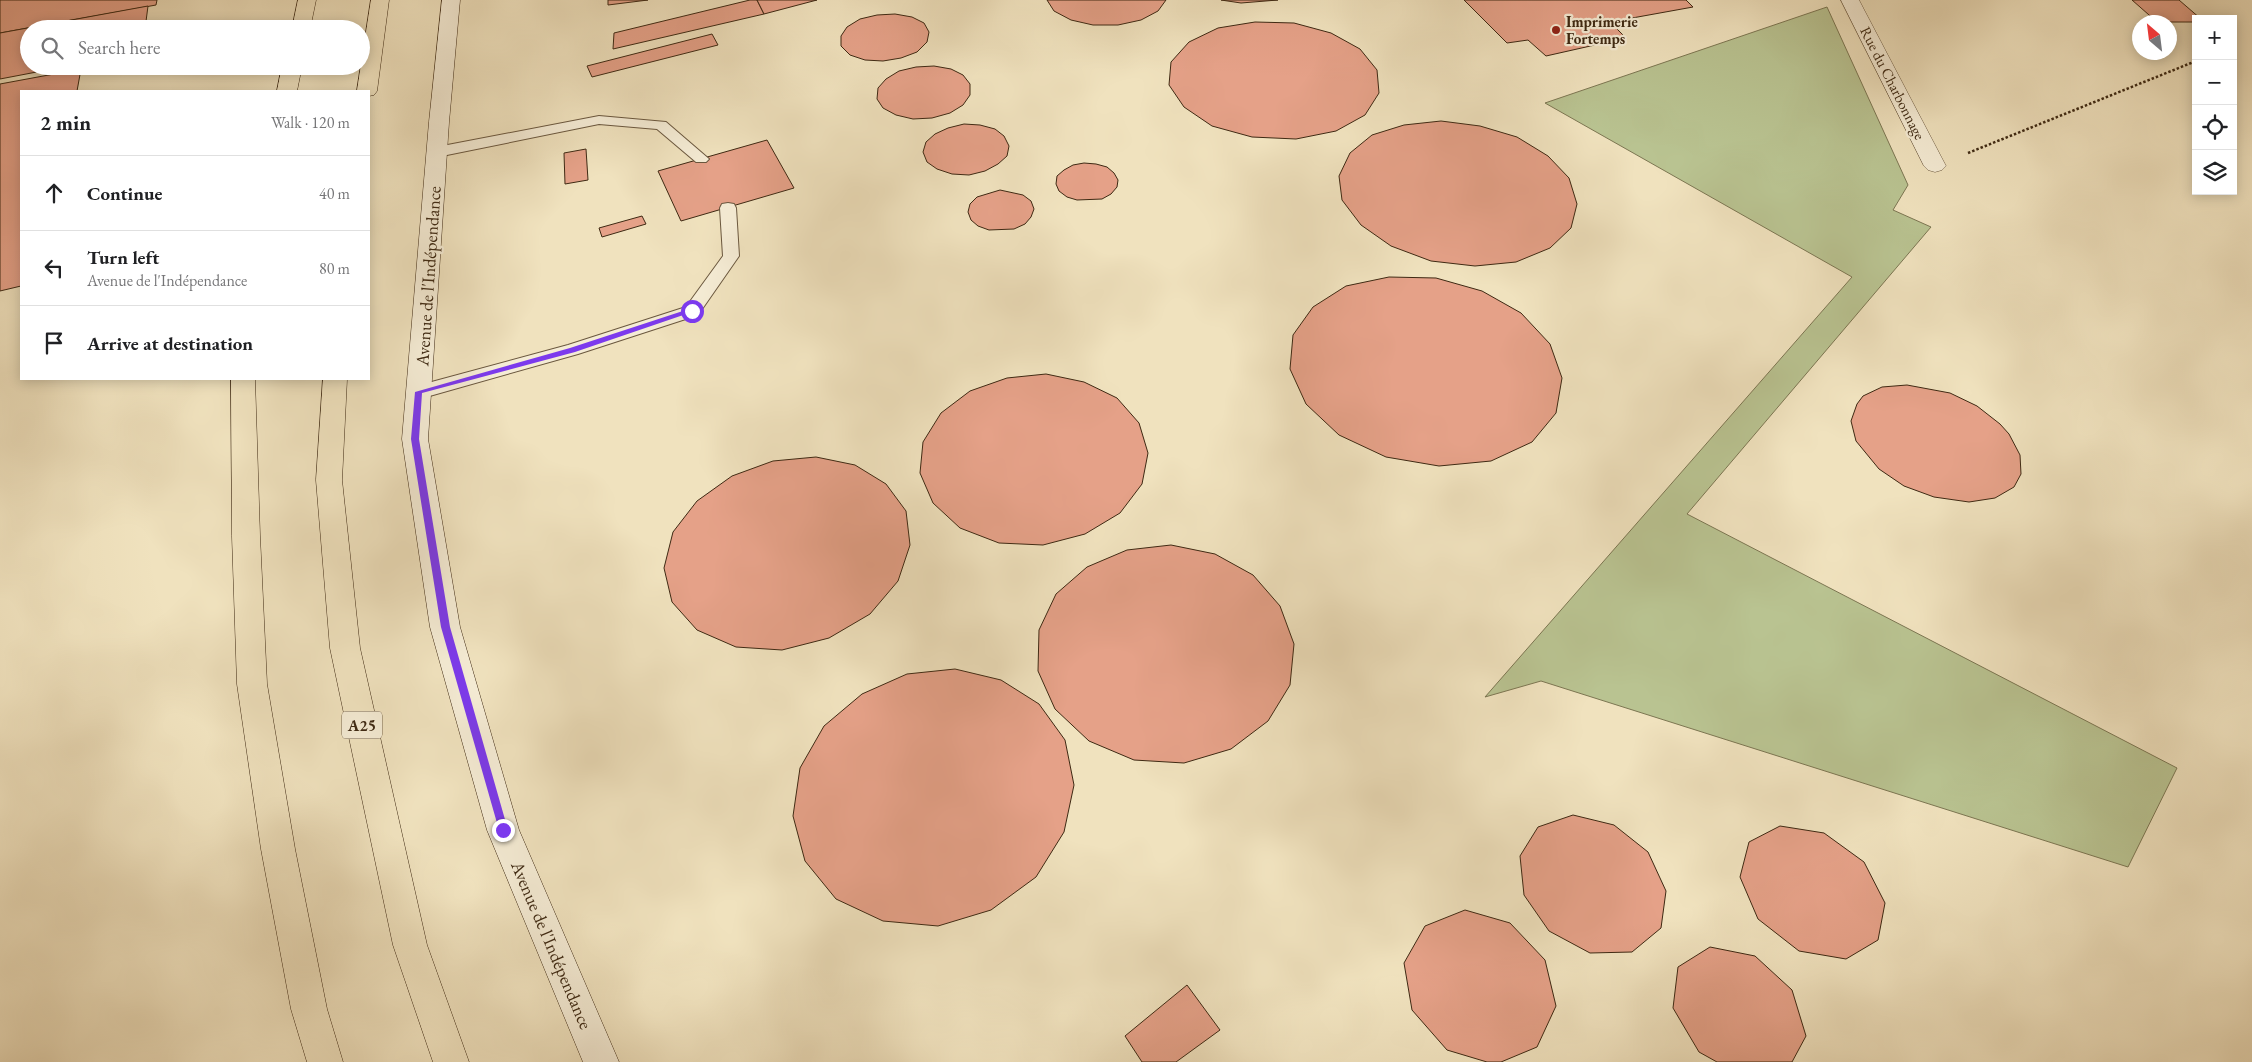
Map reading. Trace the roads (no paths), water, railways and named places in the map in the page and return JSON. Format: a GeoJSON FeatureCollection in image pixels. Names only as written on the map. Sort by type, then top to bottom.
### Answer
{"type":"FeatureCollection","features":[{"type":"Feature","properties":{"kind":"highway"},"geometry":{"type":"LineString","coordinates":[[303,20],[307,0]]}},
{"type":"Feature","properties":{"kind":"highway"},"geometry":{"type":"LineString","coordinates":[[370,70],[380,0]]}},
{"type":"Feature","properties":{"kind":"highway"},"geometry":{"type":"LineString","coordinates":[[287,90],[290,75]]}},
{"type":"Feature","properties":{"kind":"highway"},"geometry":{"type":"LineString","coordinates":[[367,90],[369,75]]}},
{"type":"Feature","properties":{"kind":"highway"},"geometry":{"type":"LineString","coordinates":[[243,380],[246,536],[252,684],[278,849],[309,1009],[325,1062]]}},
{"type":"Feature","properties":{"kind":"highway","name":"A25"},"geometry":{"type":"LineString","coordinates":[[335,380],[329,480],[345,648],[410,945],[451,1062]]}},
{"type":"Feature","properties":{"kind":"main road","name":"Avenue de l'Indépendance"},"geometry":{"type":"LineString","coordinates":[[451,0],[437,152],[415,439],[445,627],[503,830],[600,1062]]}},
{"type":"Feature","properties":{"kind":"main road","name":"Rue du Charbonnage"},"geometry":{"type":"LineString","coordinates":[[1850,0],[1935,166]]}},
{"type":"Feature","properties":{"kind":"lane"},"geometry":{"type":"LineString","coordinates":[[437,152],[599,120],[661,125],[701,159]]}},
{"type":"Feature","properties":{"kind":"lane"},"geometry":{"type":"LineString","coordinates":[[419,392],[572,350],[692,311],[731,256],[728,208]]}},
{"type":"Feature","properties":{"kind":"place","name":"Imprimerie Fortemps"},"geometry":{"type":"Point","coordinates":[1556,30]}}]}
